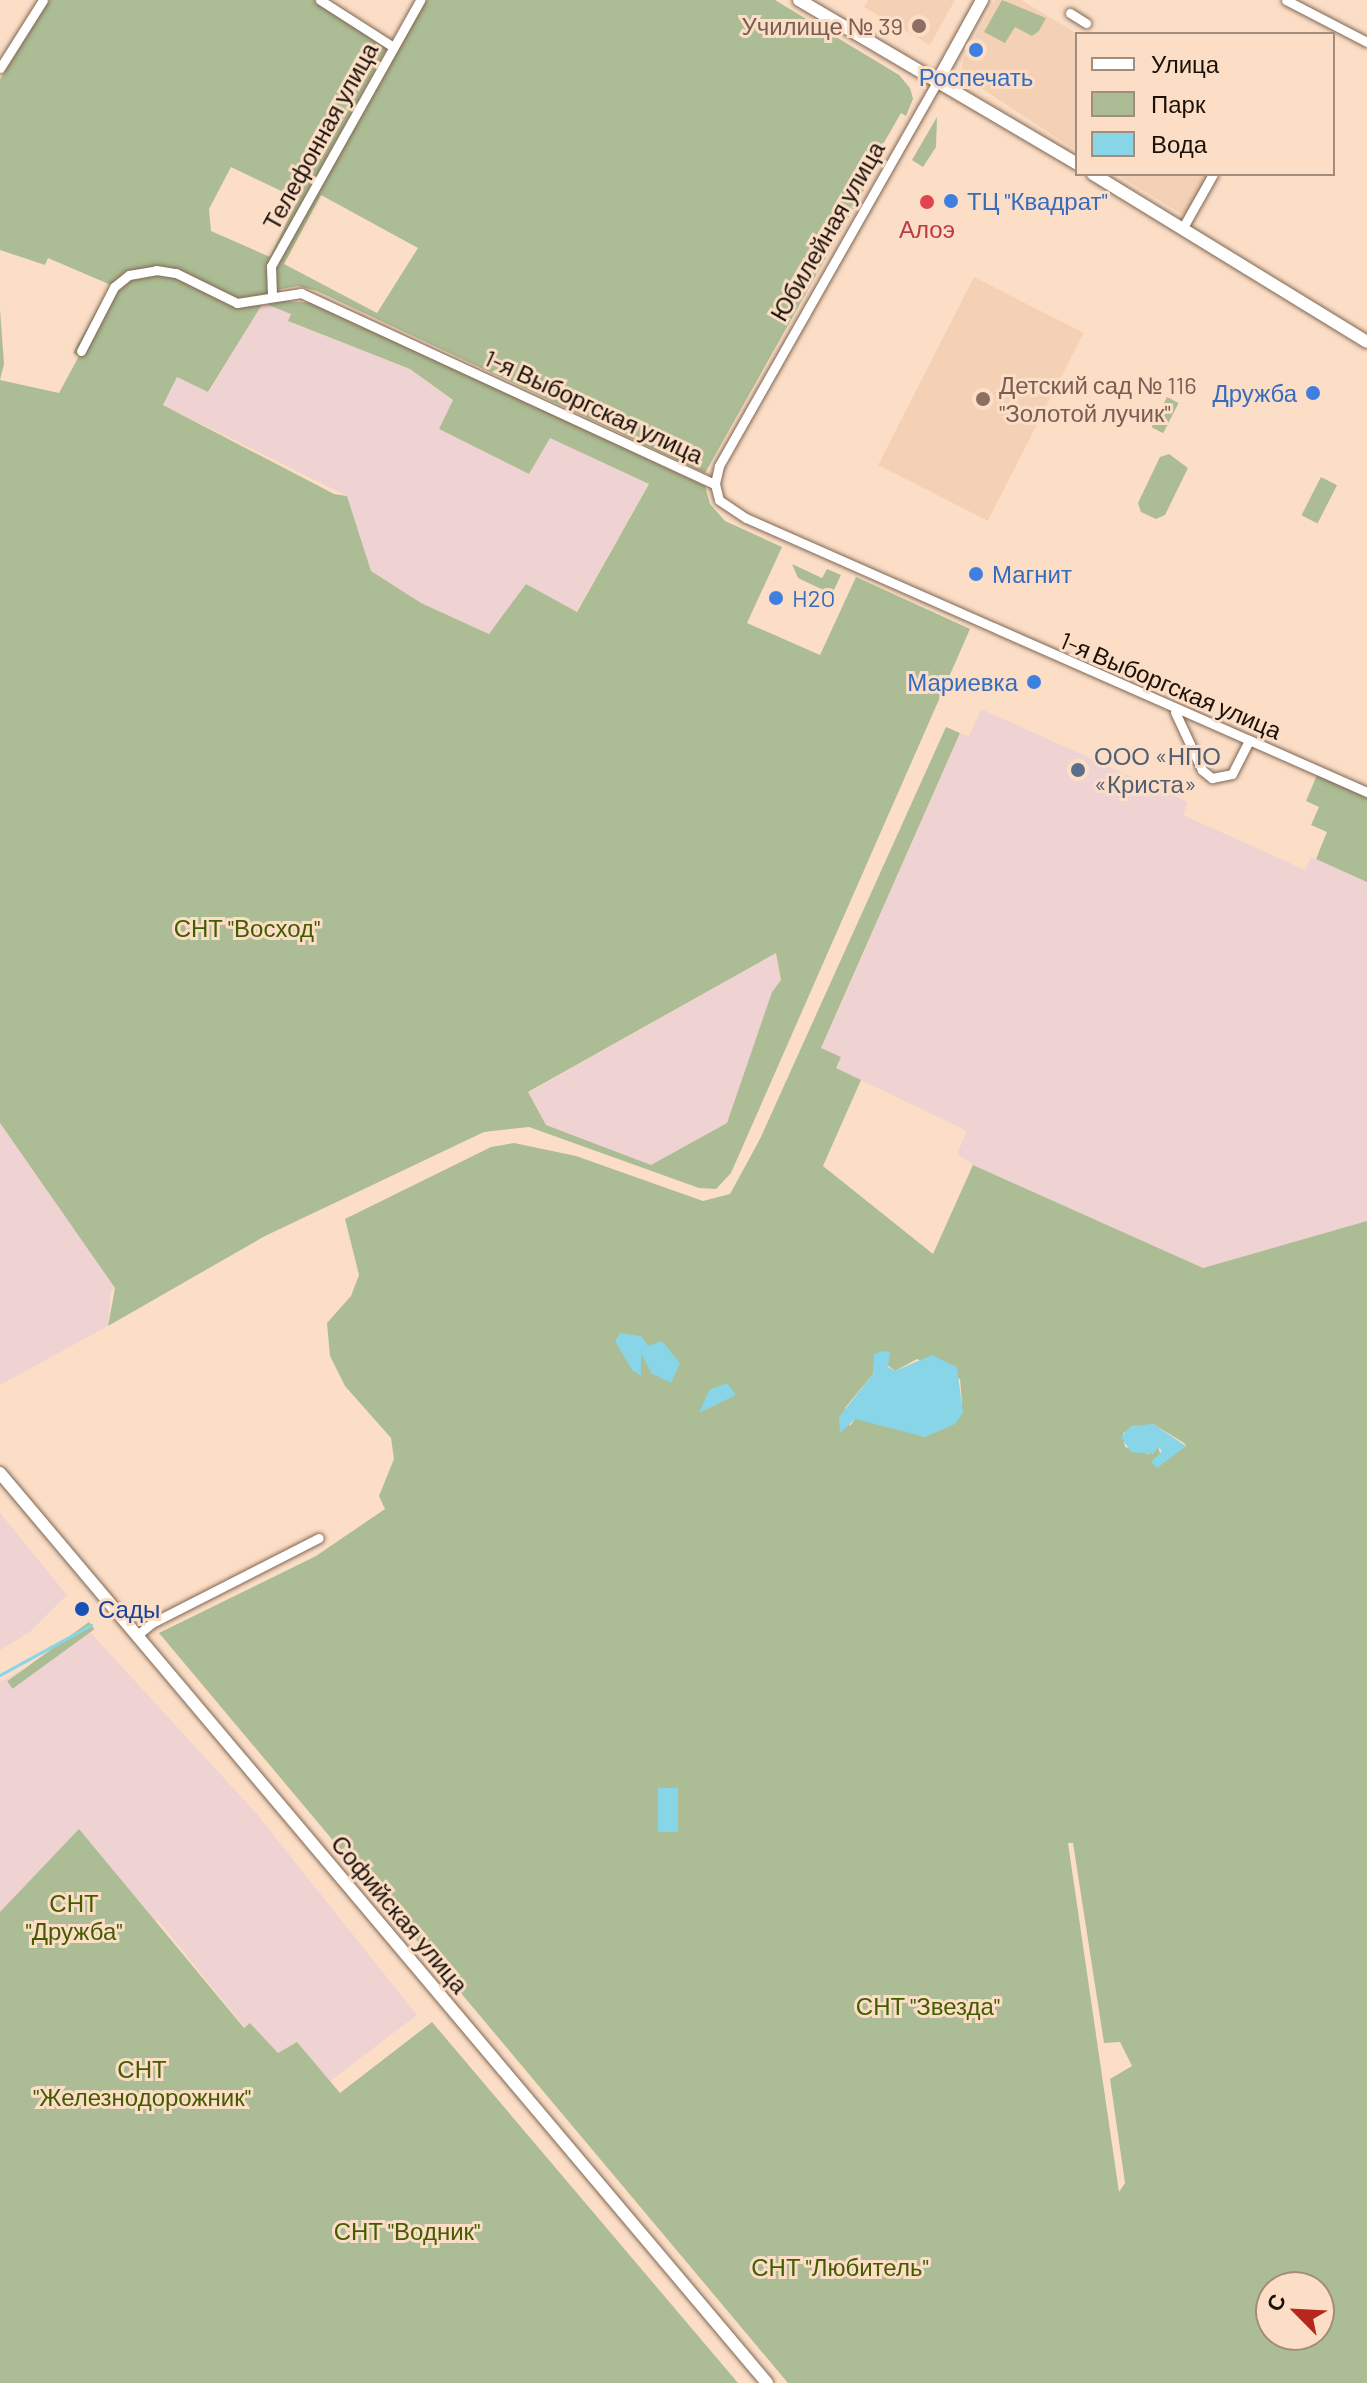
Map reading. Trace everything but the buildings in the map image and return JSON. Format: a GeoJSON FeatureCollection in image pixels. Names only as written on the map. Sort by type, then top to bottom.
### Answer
{"type":"FeatureCollection","features":[{"type":"Feature","properties":{"kind":"main road"},"geometry":{"type":"LineString","coordinates":[[799,0],[1075,163]]}},
{"type":"Feature","properties":{"kind":"main road","name":"Юбилейная улица"},"geometry":{"type":"LineString","coordinates":[[937,82],[982,0]]}},
{"type":"Feature","properties":{"kind":"main road"},"geometry":{"type":"LineString","coordinates":[[1096,176],[1367,342]]}},
{"type":"Feature","properties":{"kind":"main road","name":"Софийская улица"},"geometry":{"type":"LineString","coordinates":[[0,1473],[767,2383]]}},
{"type":"Feature","properties":{"kind":"street"},"geometry":{"type":"LineString","coordinates":[[0,68],[43,0]]}},
{"type":"Feature","properties":{"kind":"street"},"geometry":{"type":"LineString","coordinates":[[320,0],[392,46]]}},
{"type":"Feature","properties":{"kind":"street","name":"Телефонная улица"},"geometry":{"type":"LineString","coordinates":[[272,295],[271,266],[420,0]]}},
{"type":"Feature","properties":{"kind":"street"},"geometry":{"type":"LineString","coordinates":[[1286,0],[1367,42]]}},
{"type":"Feature","properties":{"kind":"street"},"geometry":{"type":"LineString","coordinates":[[1309,12],[1310,0]]}},
{"type":"Feature","properties":{"kind":"street"},"geometry":{"type":"LineString","coordinates":[[1070,13],[1086,23]]}},
{"type":"Feature","properties":{"kind":"street","name":"Юбилейная улица"},"geometry":{"type":"LineString","coordinates":[[715,484],[719,466],[937,82]]}},
{"type":"Feature","properties":{"kind":"street"},"geometry":{"type":"LineString","coordinates":[[1182,229],[1212,176]]}},
{"type":"Feature","properties":{"kind":"street","name":"1-я Выборгская улица"},"geometry":{"type":"LineString","coordinates":[[81,351],[114,287],[129,275],[156,270],[176,273],[237,303],[295,292],[317,299],[715,484],[722,504],[738,514],[1166,706],[1367,792]]}},
{"type":"Feature","properties":{"kind":"street"},"geometry":{"type":"LineString","coordinates":[[1166,706],[1183,722],[1202,770],[1212,778],[1232,774],[1249,740]]}},
{"type":"Feature","properties":{"kind":"street"},"geometry":{"type":"LineString","coordinates":[[136,1636],[152,1623],[319,1538]]}},
{"type":"Feature","properties":{"kind":"shaded area","name":"Училище № 39"},"geometry":{"type":"Polygon","coordinates":[[[868,0],[955,0],[930,45],[864,7],[868,0]]]}},
{"type":"Feature","properties":{"kind":"shaded area"},"geometry":{"type":"Polygon","coordinates":[[[995,0],[1021,0],[1075,32],[1075,150],[961,75],[963,59],[995,0]]]}},
{"type":"Feature","properties":{"kind":"shaded area"},"geometry":{"type":"Polygon","coordinates":[[[1119,176],[1208,176],[1185,216],[1119,176]]]}},
{"type":"Feature","properties":{"kind":"shaded area","name":"Детский сад № 116 \"Золотой лучик\""},"geometry":{"type":"Polygon","coordinates":[[[974,277],[1084,333],[988,521],[878,465],[974,277]]]}},
{"type":"Feature","properties":{"kind":"shaded area"},"geometry":{"type":"Polygon","coordinates":[[[263,303],[292,314],[289,322],[410,369],[453,400],[439,429],[529,474],[550,438],[649,484],[576,612],[526,584],[490,634],[421,603],[371,571],[347,496],[163,405],[177,376],[209,392],[263,303]]]}},
{"type":"Feature","properties":{"kind":"shaded area"},"geometry":{"type":"Polygon","coordinates":[[[981,709],[1188,802],[1183,815],[1305,870],[1311,857],[1367,881],[1367,1221],[1203,1268],[973,1165],[957,1154],[967,1131],[836,1068],[821,1049],[960,733],[969,736],[981,709]]]}},
{"type":"Feature","properties":{"kind":"shaded area"},"geometry":{"type":"Polygon","coordinates":[[[776,953],[781,980],[772,992],[727,1123],[650,1166],[546,1125],[528,1093],[776,953]]]}},
{"type":"Feature","properties":{"kind":"shaded area"},"geometry":{"type":"Polygon","coordinates":[[[0,1123],[115,1288],[111,1291],[108,1326],[0,1385],[0,1123]]]}},
{"type":"Feature","properties":{"kind":"shaded area"},"geometry":{"type":"Polygon","coordinates":[[[0,1513],[67,1595],[30,1632],[0,1650],[0,1513]]]}},
{"type":"Feature","properties":{"kind":"shaded area"},"geometry":{"type":"Polygon","coordinates":[[[90,1632],[256,1813],[417,2015],[329,2082],[297,2042],[278,2053],[251,2024],[245,2028],[158,1920],[0,1912],[0,1682],[90,1632]]]}},
{"type":"Feature","properties":{"kind":"green space","name":"СНТ \"Восход\""},"geometry":{"type":"Polygon","coordinates":[[[49,0],[314,0],[388,47],[269,263],[268,300],[315,303],[705,486],[710,504],[725,521],[782,547],[747,623],[820,655],[856,577],[970,629],[731,1173],[716,1189],[699,1188],[529,1127],[484,1132],[265,1236],[108,1326],[115,1288],[0,1123],[0,380],[59,393],[79,356],[73,353],[111,285],[48,258],[45,265],[0,250],[0,79],[49,0]],[[231,167],[209,209],[211,231],[270,257],[298,199],[231,167]],[[263,303],[208,392],[177,377],[163,405],[334,494],[347,496],[371,571],[421,603],[489,634],[526,584],[577,612],[649,484],[550,438],[529,474],[439,429],[453,400],[410,369],[288,321],[291,314],[263,303]],[[776,953],[528,1092],[546,1125],[651,1165],[727,1123],[772,992],[781,980],[776,953]]]}},
{"type":"Feature","properties":{"kind":"green space"},"geometry":{"type":"Polygon","coordinates":[[[427,0],[775,0],[899,75],[910,88],[913,99],[906,116],[901,113],[882,146],[887,149],[705,473],[317,291],[298,286],[276,290],[275,268],[395,48],[427,0]],[[321,195],[284,264],[377,313],[418,248],[321,195]]]}},
{"type":"Feature","properties":{"kind":"green space"},"geometry":{"type":"Polygon","coordinates":[[[1002,0],[1046,18],[1039,31],[1032,36],[1015,27],[1005,43],[984,32],[1002,0]]]}},
{"type":"Feature","properties":{"kind":"green space"},"geometry":{"type":"Polygon","coordinates":[[[937,117],[936,147],[923,167],[912,160],[937,117]]]}},
{"type":"Feature","properties":{"kind":"green space"},"geometry":{"type":"Polygon","coordinates":[[[0,309],[4,364],[0,380],[0,309]]]}},
{"type":"Feature","properties":{"kind":"green space"},"geometry":{"type":"Polygon","coordinates":[[[1167,397],[1179,403],[1163,433],[1152,427],[1167,397]]]}},
{"type":"Feature","properties":{"kind":"green space"},"geometry":{"type":"Polygon","coordinates":[[[1169,454],[1188,468],[1165,515],[1156,519],[1141,512],[1138,503],[1160,457],[1169,454]]]}},
{"type":"Feature","properties":{"kind":"green space"},"geometry":{"type":"Polygon","coordinates":[[[1321,477],[1337,485],[1318,523],[1301,515],[1321,477]]]}},
{"type":"Feature","properties":{"kind":"green space"},"geometry":{"type":"Polygon","coordinates":[[[792,564],[822,578],[827,569],[841,575],[832,594],[798,578],[792,564]]]}},
{"type":"Feature","properties":{"kind":"green space"},"geometry":{"type":"Polygon","coordinates":[[[946,727],[960,733],[821,1048],[841,1057],[836,1068],[861,1080],[823,1166],[933,1254],[973,1165],[1203,1268],[1367,1221],[1367,2383],[788,2383],[159,1633],[316,1556],[385,1509],[379,1496],[394,1459],[391,1438],[345,1386],[330,1356],[327,1323],[351,1296],[359,1275],[345,1219],[491,1147],[514,1143],[576,1156],[703,1201],[730,1194],[760,1139],[946,727]],[[875,1355],[873,1374],[845,1408],[850,1426],[855,1419],[864,1419],[925,1437],[962,1403],[960,1379],[917,1359],[895,1371],[875,1355]],[[1153,1424],[1123,1433],[1125,1447],[1148,1454],[1158,1447],[1163,1462],[1186,1446],[1184,1443],[1153,1424]],[[1068,1843],[1119,2192],[1125,2183],[1110,2079],[1132,2066],[1120,2042],[1104,2043],[1073,1843],[1068,1843]]]}},
{"type":"Feature","properties":{"kind":"green space"},"geometry":{"type":"Polygon","coordinates":[[[1317,775],[1367,798],[1367,882],[1316,859],[1327,832],[1311,825],[1319,807],[1306,801],[1317,775]]]}},
{"type":"Feature","properties":{"kind":"green space"},"geometry":{"type":"Polygon","coordinates":[[[89,1622],[94,1629],[13,1689],[7,1681],[89,1622]]]}},
{"type":"Feature","properties":{"kind":"green space","name":"СНТ \"Водник\""},"geometry":{"type":"Polygon","coordinates":[[[79,1829],[244,2028],[250,2023],[278,2053],[297,2042],[340,2093],[432,2022],[738,2383],[0,2383],[0,1912],[79,1829]]]}},
{"type":"Feature","properties":{"kind":"water"},"geometry":{"type":"Polygon","coordinates":[[[620,1333],[641,1336],[648,1346],[662,1341],[680,1363],[671,1383],[651,1373],[641,1353],[641,1376],[632,1370],[615,1341],[620,1333]]]}},
{"type":"Feature","properties":{"kind":"water"},"geometry":{"type":"Polygon","coordinates":[[[890,1352],[888,1367],[895,1371],[932,1355],[957,1367],[963,1413],[955,1424],[925,1437],[855,1419],[840,1433],[839,1417],[873,1374],[874,1354],[890,1352]]]}},
{"type":"Feature","properties":{"kind":"water"},"geometry":{"type":"Polygon","coordinates":[[[727,1383],[736,1395],[699,1413],[709,1390],[727,1383]]]}},
{"type":"Feature","properties":{"kind":"water"},"geometry":{"type":"Polygon","coordinates":[[[1153,1424],[1186,1446],[1157,1468],[1151,1462],[1162,1451],[1158,1447],[1153,1454],[1131,1452],[1121,1437],[1131,1426],[1153,1424]]]}},
{"type":"Feature","properties":{"kind":"water"},"geometry":{"type":"Polygon","coordinates":[[[658,1788],[678,1788],[678,1832],[658,1832],[658,1788]]]}},
{"type":"Feature","properties":{"kind":"waterway"},"geometry":{"type":"LineString","coordinates":[[0,1675],[91,1625]]}},
{"type":"Feature","properties":{"kind":"place","name":"Училище № 39"},"geometry":{"type":"Point","coordinates":[919,26]}},
{"type":"Feature","properties":{"kind":"place","name":"Роспечать"},"geometry":{"type":"Point","coordinates":[976,50]}},
{"type":"Feature","properties":{"kind":"place","name":"ТЦ \"Квадрат\""},"geometry":{"type":"Point","coordinates":[951,201]}},
{"type":"Feature","properties":{"kind":"place","name":"Алоэ"},"geometry":{"type":"Point","coordinates":[927,202]}},
{"type":"Feature","properties":{"kind":"place","name":"Дружба"},"geometry":{"type":"Point","coordinates":[1313,393]}},
{"type":"Feature","properties":{"kind":"place","name":"Детский сад № 116 \"Золотой лучик\""},"geometry":{"type":"Point","coordinates":[983,399]}},
{"type":"Feature","properties":{"kind":"place","name":"Магнит"},"geometry":{"type":"Point","coordinates":[976,574]}},
{"type":"Feature","properties":{"kind":"place","name":"H2O"},"geometry":{"type":"Point","coordinates":[776,598]}},
{"type":"Feature","properties":{"kind":"place","name":"Мариевка"},"geometry":{"type":"Point","coordinates":[1034,682]}},
{"type":"Feature","properties":{"kind":"place","name":"ООО «НПО «Криста»"},"geometry":{"type":"Point","coordinates":[1078,770]}},
{"type":"Feature","properties":{"kind":"place","name":"Сады"},"geometry":{"type":"Point","coordinates":[82,1609]}},
{"type":"Feature","properties":{"kind":"park label","name":"СНТ \"Дружба\""},"geometry":{"type":"Point","coordinates":[74,1917]}},
{"type":"Feature","properties":{"kind":"park label","name":"СНТ \"Звезда\""},"geometry":{"type":"Point","coordinates":[928,2006]}},
{"type":"Feature","properties":{"kind":"park label","name":"СНТ \"Железнодорожник\""},"geometry":{"type":"Point","coordinates":[142,2083]}},
{"type":"Feature","properties":{"kind":"park label","name":"СНТ \"Любитель\""},"geometry":{"type":"Point","coordinates":[840,2267]}}]}
